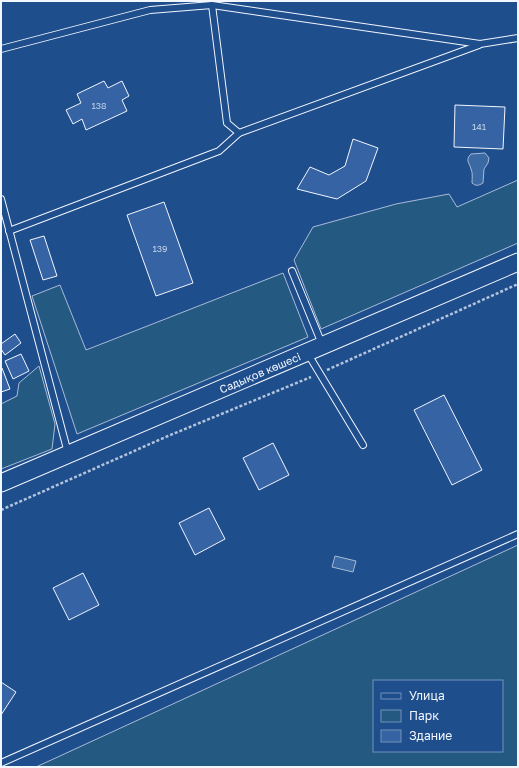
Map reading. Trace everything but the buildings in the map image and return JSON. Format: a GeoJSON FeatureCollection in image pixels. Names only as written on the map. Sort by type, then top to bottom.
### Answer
{"type":"FeatureCollection","features":[{"type":"Feature","properties":{"kind":"street","name":"Садықов көшесі"},"geometry":{"type":"LineString","coordinates":[[1,483],[518,262]]}},
{"type":"Feature","properties":{"kind":"lane"},"geometry":{"type":"LineString","coordinates":[[1,49],[150,10],[212,5],[480,44]]}},
{"type":"Feature","properties":{"kind":"lane"},"geometry":{"type":"LineString","coordinates":[[212,5],[227,123],[239,133]]}},
{"type":"Feature","properties":{"kind":"lane"},"geometry":{"type":"LineString","coordinates":[[9,231],[220,151],[239,133],[480,44],[518,38]]}},
{"type":"Feature","properties":{"kind":"lane"},"geometry":{"type":"LineString","coordinates":[[1,199],[68,455]]}},
{"type":"Feature","properties":{"kind":"lane"},"geometry":{"type":"LineString","coordinates":[[292,271],[315,349],[320,373],[363,446]]}},
{"type":"Feature","properties":{"kind":"lane"},"geometry":{"type":"LineString","coordinates":[[1,762],[518,534]]}},
{"type":"Feature","properties":{"kind":"path"},"geometry":{"type":"LineString","coordinates":[[1,510],[168,436],[320,373],[518,284]]}},
{"type":"Feature","properties":{"kind":"green space"},"geometry":{"type":"Polygon","coordinates":[[[518,180],[518,243],[321,329],[294,260],[313,227],[396,204],[449,194],[457,207],[518,180]]]}},
{"type":"Feature","properties":{"kind":"green space"},"geometry":{"type":"Polygon","coordinates":[[[283,273],[308,337],[77,434],[32,296],[60,285],[86,350],[283,273]]]}},
{"type":"Feature","properties":{"kind":"green space"},"geometry":{"type":"Polygon","coordinates":[[[39,366],[55,424],[52,449],[1,469],[1,404],[17,396],[19,383],[39,366]]]}},
{"type":"Feature","properties":{"kind":"green space"},"geometry":{"type":"Polygon","coordinates":[[[518,545],[518,767],[36,767],[518,545]]]}},
{"type":"Feature","properties":{"kind":"shaded area"},"geometry":{"type":"Polygon","coordinates":[[[485,153],[489,158],[484,169],[483,183],[476,185],[472,183],[472,172],[468,158],[471,154],[485,153]]]}},
{"type":"Feature","properties":{"kind":"shaded area"},"geometry":{"type":"Polygon","coordinates":[[[335,556],[356,561],[353,572],[332,567],[335,556]]]}}]}
